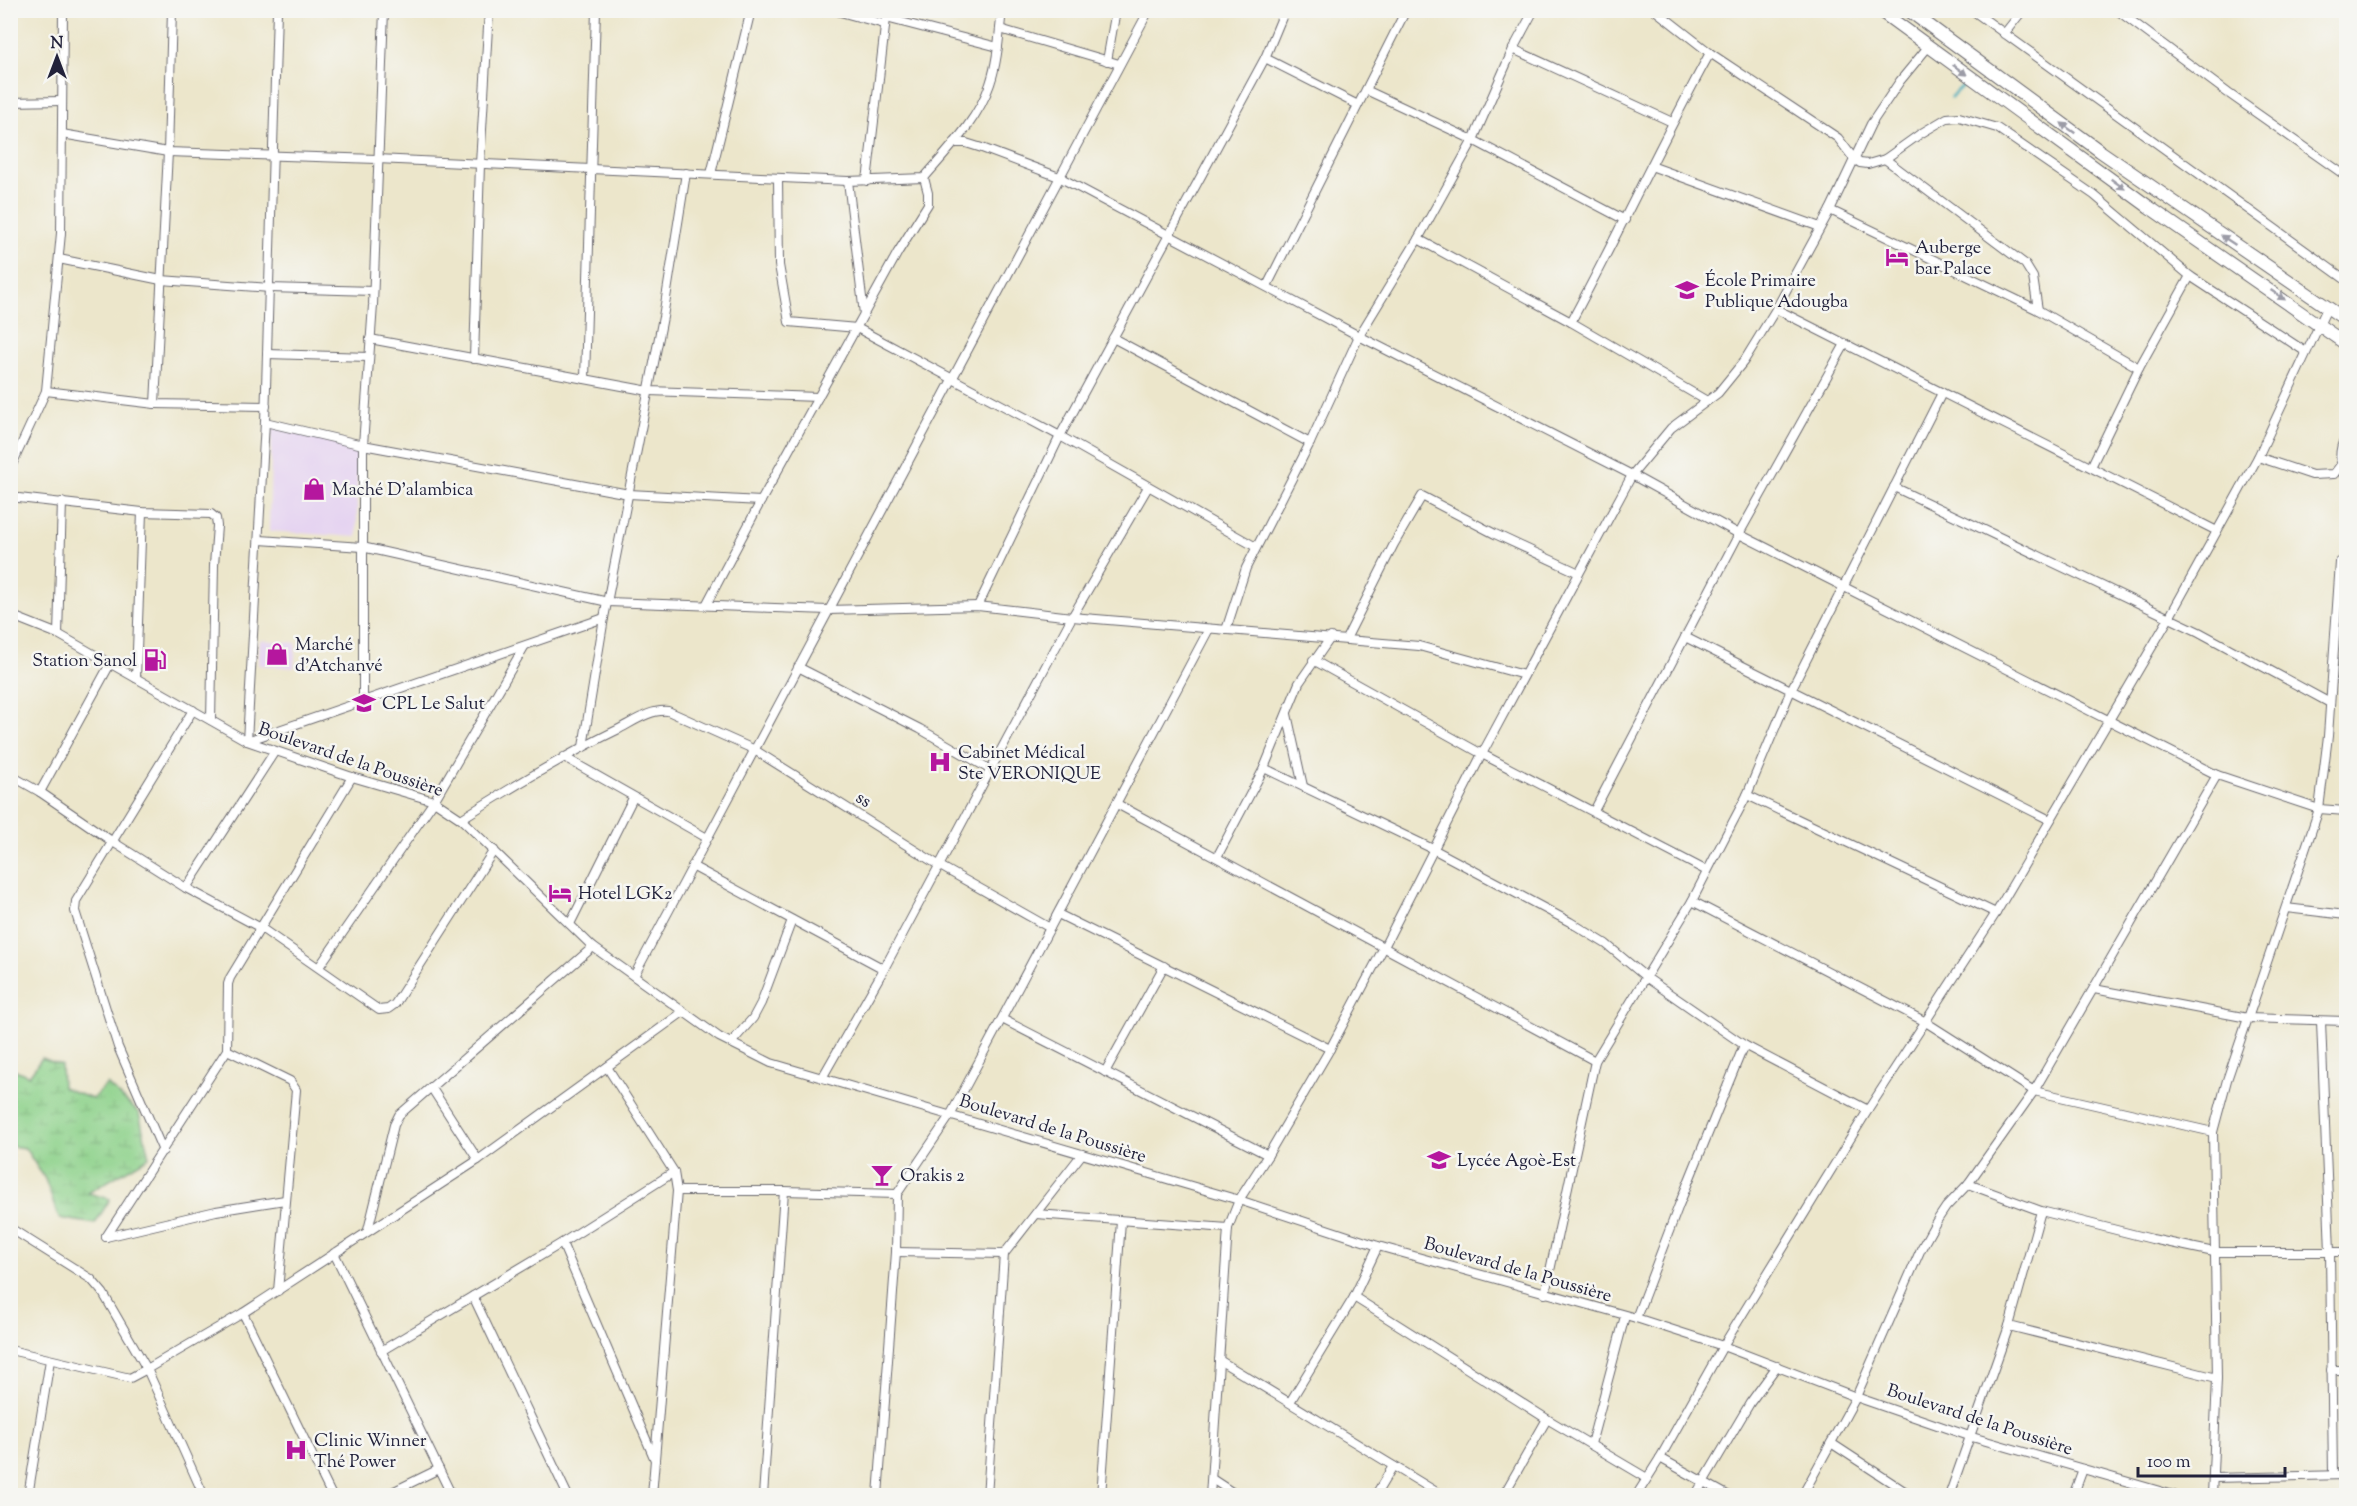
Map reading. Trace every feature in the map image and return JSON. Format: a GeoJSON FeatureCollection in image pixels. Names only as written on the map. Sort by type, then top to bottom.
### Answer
{"type":"FeatureCollection","features":[{"type":"Feature","properties":{"kind":"main road"},"geometry":{"type":"LineString","coordinates":[[1879,10],[2149,207],[2346,344]]}},
{"type":"Feature","properties":{"kind":"main road"},"geometry":{"type":"LineString","coordinates":[[1908,10],[2100,152],[2346,320]]}},
{"type":"Feature","properties":{"kind":"street"},"geometry":{"type":"LineString","coordinates":[[10,470],[46,391],[59,259],[63,10]]}},
{"type":"Feature","properties":{"kind":"street"},"geometry":{"type":"LineString","coordinates":[[155,404],[168,152],[172,10]]}},
{"type":"Feature","properties":{"kind":"street"},"geometry":{"type":"LineString","coordinates":[[277,10],[266,406],[247,741],[363,699],[524,647],[604,618]]}},
{"type":"Feature","properties":{"kind":"street"},"geometry":{"type":"LineString","coordinates":[[363,699],[363,445],[373,291],[384,10]]}},
{"type":"Feature","properties":{"kind":"street"},"geometry":{"type":"LineString","coordinates":[[474,359],[480,164],[489,10]]}},
{"type":"Feature","properties":{"kind":"street"},"geometry":{"type":"LineString","coordinates":[[585,379],[596,10]]}},
{"type":"Feature","properties":{"kind":"street"},"geometry":{"type":"LineString","coordinates":[[711,174],[751,10]]}},
{"type":"Feature","properties":{"kind":"street"},"geometry":{"type":"LineString","coordinates":[[833,10],[886,18],[998,47]]}},
{"type":"Feature","properties":{"kind":"street"},"geometry":{"type":"LineString","coordinates":[[62,134],[168,152],[377,159],[848,181],[924,178],[954,143],[988,89],[998,47],[1002,10]]}},
{"type":"Feature","properties":{"kind":"street"},"geometry":{"type":"LineString","coordinates":[[1107,61],[1116,10]]}},
{"type":"Feature","properties":{"kind":"street"},"geometry":{"type":"LineString","coordinates":[[634,976],[1149,10]]}},
{"type":"Feature","properties":{"kind":"street"},"geometry":{"type":"LineString","coordinates":[[978,606],[1060,436],[1265,58],[1285,10]]}},
{"type":"Feature","properties":{"kind":"street"},"geometry":{"type":"LineString","coordinates":[[1268,286],[1406,10]]}},
{"type":"Feature","properties":{"kind":"street"},"geometry":{"type":"LineString","coordinates":[[1226,630],[1246,568],[1310,443],[1359,336],[1418,239],[1473,140],[1534,10]]}},
{"type":"Feature","properties":{"kind":"street"},"geometry":{"type":"LineString","coordinates":[[1655,10],[1710,53],[1838,138],[1854,159],[1868,164],[1885,159],[1947,118],[1959,117],[1997,128],[2094,195],[2190,276],[2307,352]]}},
{"type":"Feature","properties":{"kind":"street"},"geometry":{"type":"LineString","coordinates":[[1972,10],[2346,280]]}},
{"type":"Feature","properties":{"kind":"street"},"geometry":{"type":"LineString","coordinates":[[2004,34],[2023,10]]}},
{"type":"Feature","properties":{"kind":"street"},"geometry":{"type":"LineString","coordinates":[[2117,10],[2228,93],[2346,176]]}},
{"type":"Feature","properties":{"kind":"street"},"geometry":{"type":"LineString","coordinates":[[867,181],[886,18]]}},
{"type":"Feature","properties":{"kind":"street"},"geometry":{"type":"LineString","coordinates":[[1000,29],[1119,64]]}},
{"type":"Feature","properties":{"kind":"street"},"geometry":{"type":"LineString","coordinates":[[1210,1496],[1228,1228],[1239,1200],[1330,1049],[1482,754],[1632,475],[1671,428],[1707,401],[1731,379],[1776,309],[1830,210],[1884,102],[1928,47]]}},
{"type":"Feature","properties":{"kind":"street"},"geometry":{"type":"LineString","coordinates":[[1514,50],[1672,122]]}},
{"type":"Feature","properties":{"kind":"street"},"geometry":{"type":"LineString","coordinates":[[1571,322],[1625,220],[1672,122],[1710,53]]}},
{"type":"Feature","properties":{"kind":"street"},"geometry":{"type":"LineString","coordinates":[[1265,58],[1358,105]]}},
{"type":"Feature","properties":{"kind":"street"},"geometry":{"type":"LineString","coordinates":[[1366,90],[1473,140],[1625,220]]}},
{"type":"Feature","properties":{"kind":"street"},"geometry":{"type":"LineString","coordinates":[[10,102],[61,101]]}},
{"type":"Feature","properties":{"kind":"street"},"geometry":{"type":"LineString","coordinates":[[954,143],[966,143],[982,148],[1059,177],[1359,336],[1632,475],[1739,534],[2217,775],[2319,809],[2346,811]]}},
{"type":"Feature","properties":{"kind":"street"},"geometry":{"type":"LineString","coordinates":[[1885,159],[2025,264],[2033,277],[2038,310]]}},
{"type":"Feature","properties":{"kind":"street"},"geometry":{"type":"LineString","coordinates":[[1651,166],[1820,227]]}},
{"type":"Feature","properties":{"kind":"street"},"geometry":{"type":"LineString","coordinates":[[461,819],[583,747],[604,618],[663,317],[686,173]]}},
{"type":"Feature","properties":{"kind":"street"},"geometry":{"type":"LineString","coordinates":[[778,178],[779,265],[787,319],[794,323],[857,328],[1060,436],[1256,547]]}},
{"type":"Feature","properties":{"kind":"street"},"geometry":{"type":"LineString","coordinates":[[706,605],[898,252],[928,204],[924,178]]}},
{"type":"Feature","properties":{"kind":"street"},"geometry":{"type":"LineString","coordinates":[[848,181],[864,314]]}},
{"type":"Feature","properties":{"kind":"street"},"geometry":{"type":"LineString","coordinates":[[1830,210],[2038,310],[2139,368]]}},
{"type":"Feature","properties":{"kind":"street"},"geometry":{"type":"LineString","coordinates":[[1418,239],[1571,322],[1707,401]]}},
{"type":"Feature","properties":{"kind":"street"},"geometry":{"type":"LineString","coordinates":[[59,259],[161,280],[270,288],[373,291]]}},
{"type":"Feature","properties":{"kind":"street"},"geometry":{"type":"LineString","coordinates":[[2091,467],[2139,368],[2190,276]]}},
{"type":"Feature","properties":{"kind":"street"},"geometry":{"type":"LineString","coordinates":[[1636,1496],[1723,1346],[1868,1110],[1996,913],[2169,618],[2258,457],[2328,306]]}},
{"type":"Feature","properties":{"kind":"street"},"geometry":{"type":"LineString","coordinates":[[1776,309],[2217,531]]}},
{"type":"Feature","properties":{"kind":"street"},"geometry":{"type":"LineString","coordinates":[[1113,338],[1310,443]]}},
{"type":"Feature","properties":{"kind":"street"},"geometry":{"type":"LineString","coordinates":[[370,339],[649,391],[818,397]]}},
{"type":"Feature","properties":{"kind":"street"},"geometry":{"type":"LineString","coordinates":[[1594,811],[1739,534],[1845,344]]}},
{"type":"Feature","properties":{"kind":"street"},"geometry":{"type":"LineString","coordinates":[[267,354],[369,357]]}},
{"type":"Feature","properties":{"kind":"street"},"geometry":{"type":"LineString","coordinates":[[46,391],[155,404],[266,406]]}},
{"type":"Feature","properties":{"kind":"street"},"geometry":{"type":"LineString","coordinates":[[1545,1294],[1596,1061],[1692,901],[1747,795],[1791,690],[1942,393]]}},
{"type":"Feature","properties":{"kind":"street"},"geometry":{"type":"LineString","coordinates":[[265,422],[363,445],[629,494],[761,501]]}},
{"type":"Feature","properties":{"kind":"street"},"geometry":{"type":"LineString","coordinates":[[2258,457],[2312,474],[2334,474],[2340,466],[2346,436]]}},
{"type":"Feature","properties":{"kind":"street"},"geometry":{"type":"LineString","coordinates":[[2340,466],[2346,477]]}},
{"type":"Feature","properties":{"kind":"street"},"geometry":{"type":"LineString","coordinates":[[822,1078],[885,969],[1072,617],[1148,487]]}},
{"type":"Feature","properties":{"kind":"street"},"geometry":{"type":"LineString","coordinates":[[1894,487],[2169,618],[2330,703]]}},
{"type":"Feature","properties":{"kind":"street"},"geometry":{"type":"LineString","coordinates":[[1346,639],[1394,544],[1422,496],[1495,534],[1579,573]]}},
{"type":"Feature","properties":{"kind":"street"},"geometry":{"type":"LineString","coordinates":[[10,497],[142,512],[211,514],[216,518],[211,720]]}},
{"type":"Feature","properties":{"kind":"street"},"geometry":{"type":"LineString","coordinates":[[58,634],[62,502]]}},
{"type":"Feature","properties":{"kind":"street"},"geometry":{"type":"LineString","coordinates":[[136,678],[142,512]]}},
{"type":"Feature","properties":{"kind":"street"},"geometry":{"type":"LineString","coordinates":[[260,540],[362,547],[608,602],[828,610],[978,606],[1072,617],[1331,637],[1436,649],[1524,675]]}},
{"type":"Feature","properties":{"kind":"street"},"geometry":{"type":"LineString","coordinates":[[2212,1496],[2217,1378],[2213,1132],[2247,1018],[2319,809],[2330,703],[2340,562]]}},
{"type":"Feature","properties":{"kind":"street","name":"Boulevard de la Poussière"},"geometry":{"type":"LineString","coordinates":[[10,615],[58,634],[247,741],[352,777],[434,801],[461,819],[593,947],[731,1043],[771,1063],[1239,1200],[1378,1246],[1636,1318],[1723,1346],[1972,1437],[2177,1496]]}},
{"type":"Feature","properties":{"kind":"street"},"geometry":{"type":"LineString","coordinates":[[878,1496],[896,1252],[897,1194],[951,1114],[1209,629]]}},
{"type":"Feature","properties":{"kind":"street"},"geometry":{"type":"LineString","coordinates":[[1217,856],[1264,768],[1299,683],[1331,637]]}},
{"type":"Feature","properties":{"kind":"street"},"geometry":{"type":"LineString","coordinates":[[1685,637],[2050,820]]}},
{"type":"Feature","properties":{"kind":"street"},"geometry":{"type":"LineString","coordinates":[[319,967],[434,801],[524,647]]}},
{"type":"Feature","properties":{"kind":"street"},"geometry":{"type":"LineString","coordinates":[[1313,660],[1482,754],[1707,871]]}},
{"type":"Feature","properties":{"kind":"street"},"geometry":{"type":"LineString","coordinates":[[40,792],[110,664]]}},
{"type":"Feature","properties":{"kind":"street"},"geometry":{"type":"LineString","coordinates":[[798,667],[920,729],[991,770]]}},
{"type":"Feature","properties":{"kind":"street"},"geometry":{"type":"LineString","coordinates":[[163,1151],[118,1047],[76,920],[76,901],[193,710]]}},
{"type":"Feature","properties":{"kind":"street","name":"ss"},"geometry":{"type":"LineString","coordinates":[[583,747],[654,712],[668,711],[753,749],[940,866],[1050,928]]}},
{"type":"Feature","properties":{"kind":"street"},"geometry":{"type":"LineString","coordinates":[[1287,712],[1303,786]]}},
{"type":"Feature","properties":{"kind":"street"},"geometry":{"type":"LineString","coordinates":[[186,888],[275,751]]}},
{"type":"Feature","properties":{"kind":"street"},"geometry":{"type":"LineString","coordinates":[[564,757],[707,838]]}},
{"type":"Feature","properties":{"kind":"street"},"geometry":{"type":"LineString","coordinates":[[1264,768],[1433,849],[1570,922],[1606,944],[1647,978],[1744,1045],[1868,1110]]}},
{"type":"Feature","properties":{"kind":"street"},"geometry":{"type":"LineString","coordinates":[[10,775],[40,792],[186,888],[261,928],[379,1010],[388,1009],[395,1004],[494,850]]}},
{"type":"Feature","properties":{"kind":"street"},"geometry":{"type":"LineString","coordinates":[[1802,1496],[1856,1396],[1921,1249],[1946,1207],[1968,1184],[2034,1090],[2217,775]]}},
{"type":"Feature","properties":{"kind":"street"},"geometry":{"type":"LineString","coordinates":[[285,1200],[216,1211],[106,1237],[227,1050],[228,984],[352,777]]}},
{"type":"Feature","properties":{"kind":"street"},"geometry":{"type":"LineString","coordinates":[[1747,795],[1996,913]]}},
{"type":"Feature","properties":{"kind":"street"},"geometry":{"type":"LineString","coordinates":[[570,924],[633,798]]}},
{"type":"Feature","properties":{"kind":"street"},"geometry":{"type":"LineString","coordinates":[[1116,804],[1217,856],[1596,1061]]}},
{"type":"Feature","properties":{"kind":"street"},"geometry":{"type":"LineString","coordinates":[[692,866],[885,969]]}},
{"type":"Feature","properties":{"kind":"street"},"geometry":{"type":"LineString","coordinates":[[1692,901],[1924,1021],[2034,1090],[2213,1132]]}},
{"type":"Feature","properties":{"kind":"street"},"geometry":{"type":"LineString","coordinates":[[2286,908],[2346,915]]}},
{"type":"Feature","properties":{"kind":"street"},"geometry":{"type":"LineString","coordinates":[[1058,914],[1330,1049]]}},
{"type":"Feature","properties":{"kind":"street"},"geometry":{"type":"LineString","coordinates":[[731,1043],[753,1018],[761,1003],[792,920]]}},
{"type":"Feature","properties":{"kind":"street"},"geometry":{"type":"LineString","coordinates":[[368,1230],[395,1120],[593,947]]}},
{"type":"Feature","properties":{"kind":"street"},"geometry":{"type":"LineString","coordinates":[[1105,1072],[1164,966]]}},
{"type":"Feature","properties":{"kind":"street"},"geometry":{"type":"LineString","coordinates":[[2094,989],[2247,1018],[2346,1021]]}},
{"type":"Feature","properties":{"kind":"street"},"geometry":{"type":"LineString","coordinates":[[10,1350],[130,1378],[147,1370],[278,1291],[478,1160],[684,1012]]}},
{"type":"Feature","properties":{"kind":"street"},"geometry":{"type":"LineString","coordinates":[[1002,1019],[1268,1155]]}},
{"type":"Feature","properties":{"kind":"street"},"geometry":{"type":"LineString","coordinates":[[2321,1021],[2330,1252],[2333,1475]]}},
{"type":"Feature","properties":{"kind":"street"},"geometry":{"type":"LineString","coordinates":[[1636,1318],[1744,1045]]}},
{"type":"Feature","properties":{"kind":"street"},"geometry":{"type":"LineString","coordinates":[[227,1050],[294,1085],[296,1090],[278,1291]]}},
{"type":"Feature","properties":{"kind":"street"},"geometry":{"type":"LineString","coordinates":[[607,1067],[674,1172],[676,1191],[652,1496]]}},
{"type":"Feature","properties":{"kind":"street"},"geometry":{"type":"LineString","coordinates":[[431,1087],[478,1160]]}},
{"type":"Feature","properties":{"kind":"street"},"geometry":{"type":"LineString","coordinates":[[987,1496],[1004,1254],[1082,1154]]}},
{"type":"Feature","properties":{"kind":"street"},"geometry":{"type":"LineString","coordinates":[[381,1351],[562,1243],[674,1172]]}},
{"type":"Feature","properties":{"kind":"street"},"geometry":{"type":"LineString","coordinates":[[1968,1184],[2040,1211],[2214,1252],[2346,1252]]}},
{"type":"Feature","properties":{"kind":"street"},"geometry":{"type":"LineString","coordinates":[[676,1191],[897,1194]]}},
{"type":"Feature","properties":{"kind":"street"},"geometry":{"type":"LineString","coordinates":[[763,1496],[784,1191]]}},
{"type":"Feature","properties":{"kind":"street"},"geometry":{"type":"LineString","coordinates":[[1950,1496],[2009,1326],[2040,1211]]}},
{"type":"Feature","properties":{"kind":"street"},"geometry":{"type":"LineString","coordinates":[[1036,1214],[1228,1228]]}},
{"type":"Feature","properties":{"kind":"street"},"geometry":{"type":"LineString","coordinates":[[1101,1496],[1121,1221]]}},
{"type":"Feature","properties":{"kind":"street"},"geometry":{"type":"LineString","coordinates":[[10,1228],[77,1268],[103,1293],[147,1370],[204,1496]]}},
{"type":"Feature","properties":{"kind":"street"},"geometry":{"type":"LineString","coordinates":[[562,1243],[655,1461]]}},
{"type":"Feature","properties":{"kind":"street"},"geometry":{"type":"LineString","coordinates":[[1290,1402],[1354,1297],[1378,1246]]}},
{"type":"Feature","properties":{"kind":"street"},"geometry":{"type":"LineString","coordinates":[[896,1252],[1004,1254]]}},
{"type":"Feature","properties":{"kind":"street"},"geometry":{"type":"LineString","coordinates":[[333,1253],[452,1496]]}},
{"type":"Feature","properties":{"kind":"street"},"geometry":{"type":"LineString","coordinates":[[473,1296],[568,1496]]}},
{"type":"Feature","properties":{"kind":"street"},"geometry":{"type":"LineString","coordinates":[[1354,1297],[1547,1419],[1647,1478]]}},
{"type":"Feature","properties":{"kind":"street"},"geometry":{"type":"LineString","coordinates":[[243,1313],[332,1496]]}},
{"type":"Feature","properties":{"kind":"street"},"geometry":{"type":"LineString","coordinates":[[1591,1444],[1625,1316]]}},
{"type":"Feature","properties":{"kind":"street"},"geometry":{"type":"LineString","coordinates":[[2009,1326],[2217,1378]]}},
{"type":"Feature","properties":{"kind":"street"},"geometry":{"type":"LineString","coordinates":[[28,1496],[50,1360]]}},
{"type":"Feature","properties":{"kind":"street"},"geometry":{"type":"LineString","coordinates":[[1219,1360],[1443,1496]]}},
{"type":"Feature","properties":{"kind":"street"},"geometry":{"type":"LineString","coordinates":[[1695,1496],[1750,1403],[1777,1366]]}},
{"type":"Feature","properties":{"kind":"street"},"geometry":{"type":"LineString","coordinates":[[2331,1370],[2346,1370]]}},
{"type":"Feature","properties":{"kind":"street"},"geometry":{"type":"LineString","coordinates":[[1503,1496],[1547,1419]]}},
{"type":"Feature","properties":{"kind":"street"},"geometry":{"type":"LineString","coordinates":[[1831,1443],[1912,1496]]}},
{"type":"Feature","properties":{"kind":"street"},"geometry":{"type":"LineString","coordinates":[[1660,1458],[1729,1496]]}},
{"type":"Feature","properties":{"kind":"street"},"geometry":{"type":"LineString","coordinates":[[1375,1496],[1393,1466]]}},
{"type":"Feature","properties":{"kind":"street"},"geometry":{"type":"LineString","coordinates":[[386,1495],[439,1469]]}},
{"type":"Feature","properties":{"kind":"street"},"geometry":{"type":"LineString","coordinates":[[2073,1496],[2083,1469]]}},
{"type":"Feature","properties":{"kind":"street"},"geometry":{"type":"LineString","coordinates":[[2213,1478],[2346,1475]]}},
{"type":"Feature","properties":{"kind":"street"},"geometry":{"type":"LineString","coordinates":[[1212,1479],[1238,1496]]}},
{"type":"Feature","properties":{"kind":"shaded area","name":"Maché D'alambica"},"geometry":{"type":"Polygon","coordinates":[[[272,427],[357,447],[357,537],[269,531],[272,427]]]}},
{"type":"Feature","properties":{"kind":"shaded area","name":"Marché d'Atchanvé"},"geometry":{"type":"Polygon","coordinates":[[[260,640],[296,643],[294,668],[258,665],[260,640]]]}},
{"type":"Feature","properties":{"kind":"green space"},"geometry":{"type":"Polygon","coordinates":[[[42,1058],[61,1065],[62,1087],[92,1099],[107,1084],[139,1113],[149,1157],[88,1193],[110,1199],[95,1224],[59,1218],[45,1179],[25,1148],[11,1146],[11,1068],[29,1076],[42,1058]]]}},
{"type":"Feature","properties":{"kind":"waterway"},"geometry":{"type":"LineString","coordinates":[[1951,97],[1966,83]]}},
{"type":"Feature","properties":{"kind":"place","name":"Auberge bar Palace"},"geometry":{"type":"Point","coordinates":[1897,257]}},
{"type":"Feature","properties":{"kind":"place","name":"École Primaire Publique Adougba"},"geometry":{"type":"Point","coordinates":[1687,290]}},
{"type":"Feature","properties":{"kind":"place","name":"Maché D'alambica"},"geometry":{"type":"Point","coordinates":[314,489]}},
{"type":"Feature","properties":{"kind":"place","name":"Marché d'Atchanvé"},"geometry":{"type":"Point","coordinates":[277,654]}},
{"type":"Feature","properties":{"kind":"place","name":"Station Sanol"},"geometry":{"type":"Point","coordinates":[155,660]}},
{"type":"Feature","properties":{"kind":"place","name":"CPL Le Salut"},"geometry":{"type":"Point","coordinates":[364,703]}},
{"type":"Feature","properties":{"kind":"place","name":"Cabinet Médical Ste VERONIQUE"},"geometry":{"type":"Point","coordinates":[940,762]}},
{"type":"Feature","properties":{"kind":"place","name":"Hotel LGK2"},"geometry":{"type":"Point","coordinates":[560,893]}},
{"type":"Feature","properties":{"kind":"place","name":"Lycée Agoè-Est"},"geometry":{"type":"Point","coordinates":[1439,1160]}},
{"type":"Feature","properties":{"kind":"place","name":"Orakis 2"},"geometry":{"type":"Point","coordinates":[882,1175]}},
{"type":"Feature","properties":{"kind":"place","name":"Clinic Winner Thé Power"},"geometry":{"type":"Point","coordinates":[296,1450]}}]}
